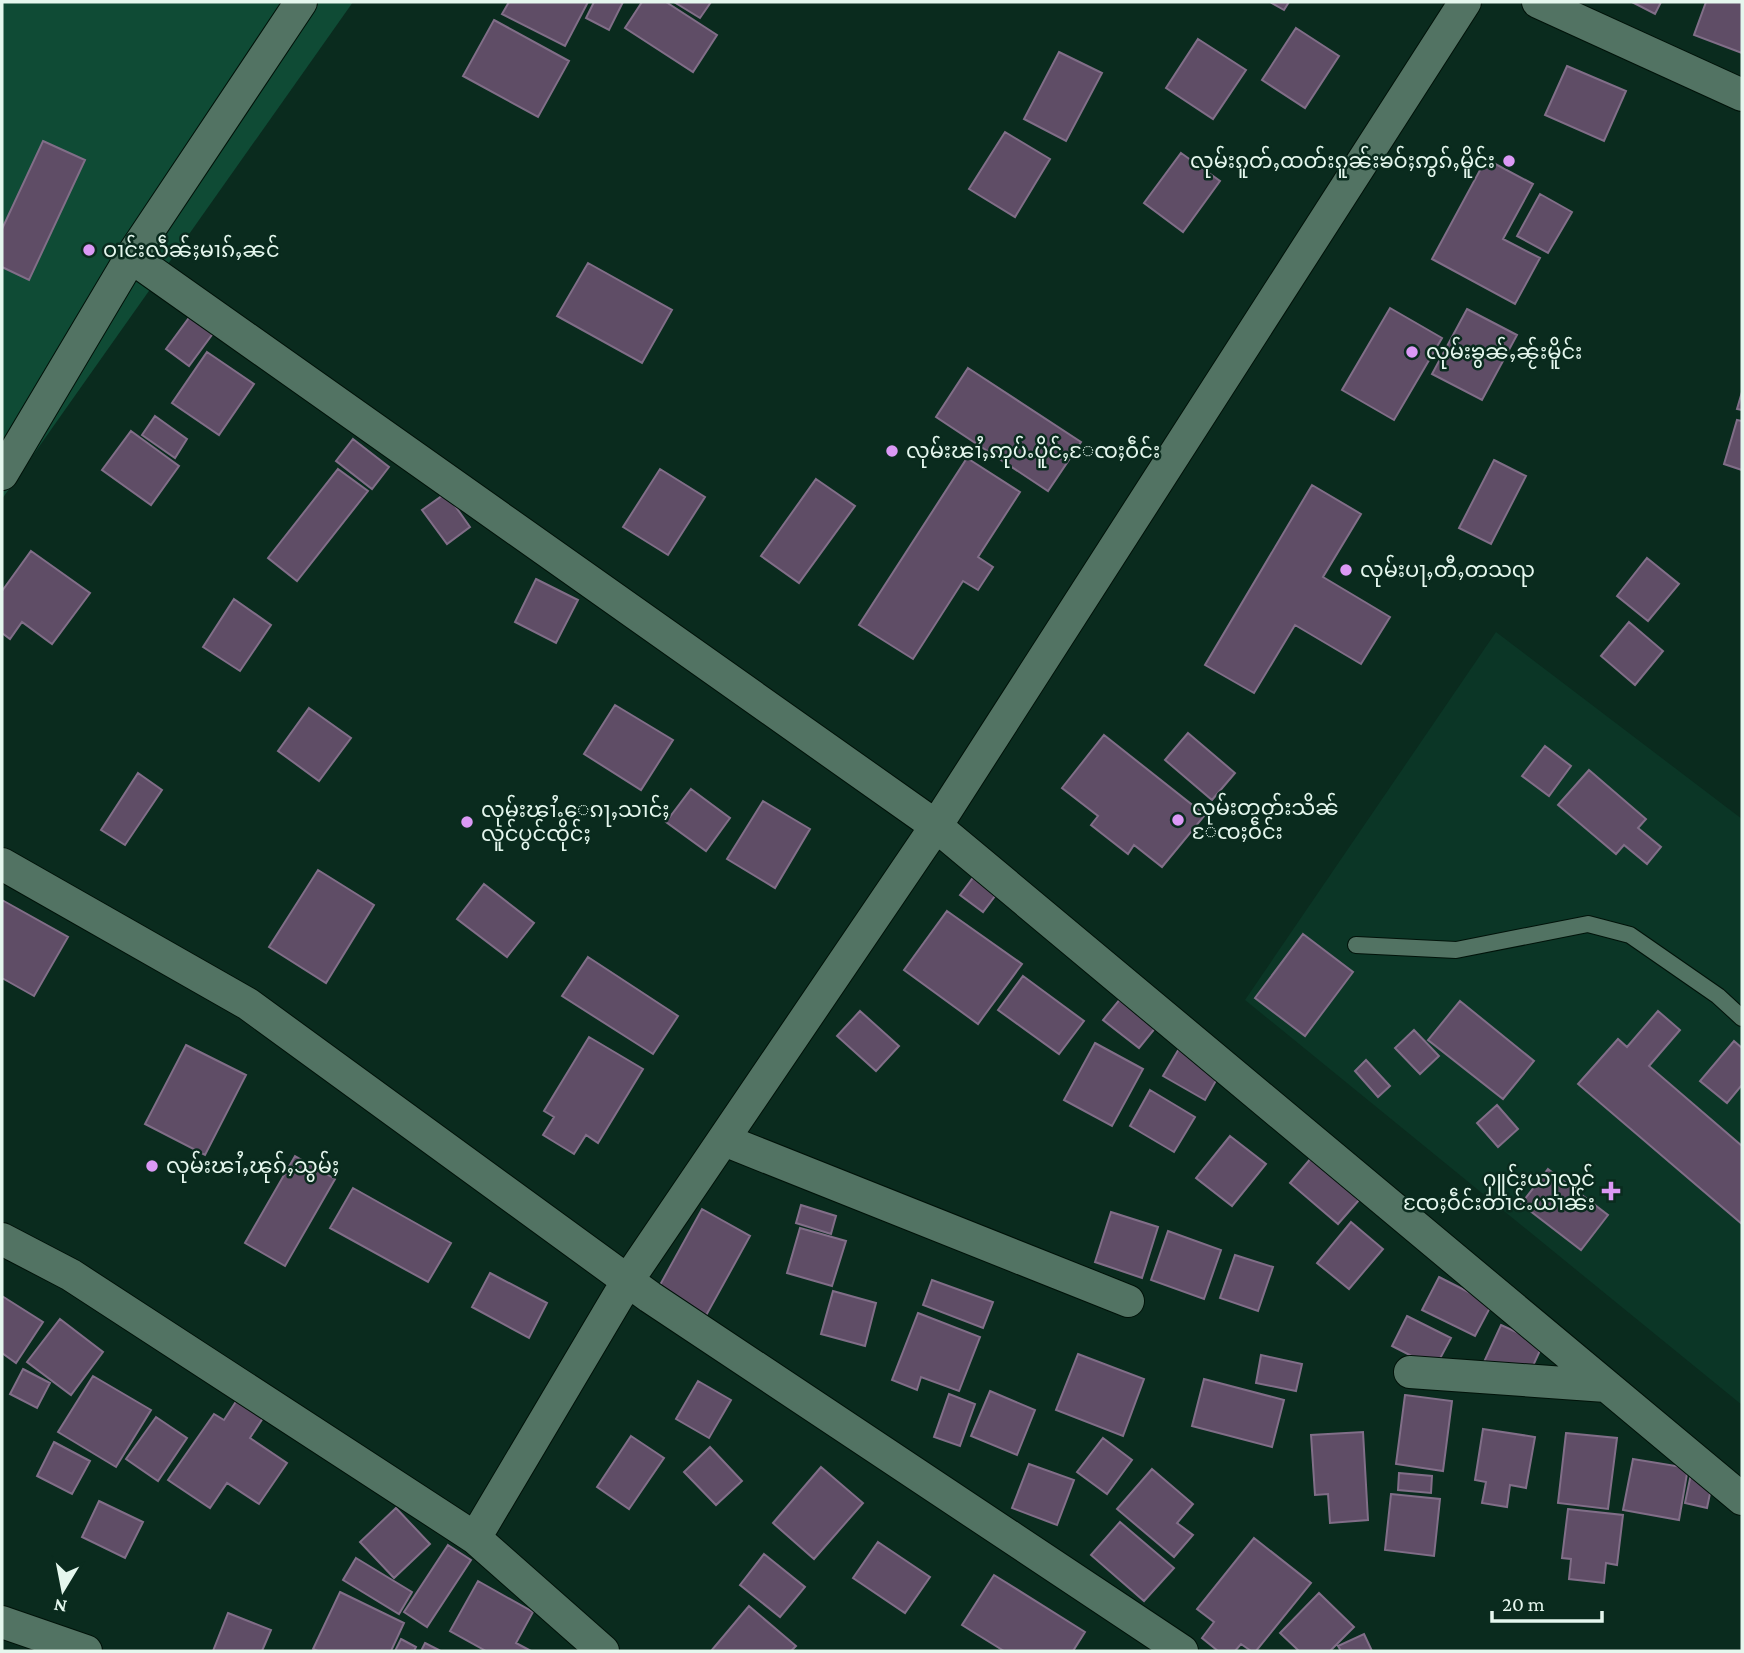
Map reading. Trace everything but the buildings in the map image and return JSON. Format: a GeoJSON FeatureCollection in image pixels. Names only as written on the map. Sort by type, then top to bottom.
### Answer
{"type":"FeatureCollection","features":[{"type":"Feature","properties":{"kind":"street"},"geometry":{"type":"LineString","coordinates":[[2,474],[131,257],[300,2]]}},
{"type":"Feature","properties":{"kind":"street"},"geometry":{"type":"LineString","coordinates":[[475,1538],[628,1280],[936,827],[1465,2]]}},
{"type":"Feature","properties":{"kind":"street"},"geometry":{"type":"LineString","coordinates":[[1538,2],[1742,95]]}},
{"type":"Feature","properties":{"kind":"street"},"geometry":{"type":"LineString","coordinates":[[131,257],[936,827],[1742,1499]]}},
{"type":"Feature","properties":{"kind":"street"},"geometry":{"type":"LineString","coordinates":[[2,864],[248,1004],[628,1280],[1182,1651]]}},
{"type":"Feature","properties":{"kind":"street"},"geometry":{"type":"LineString","coordinates":[[724,1140],[1128,1301]]}},
{"type":"Feature","properties":{"kind":"street"},"geometry":{"type":"LineString","coordinates":[[2,1239],[71,1275],[475,1538],[603,1651]]}},
{"type":"Feature","properties":{"kind":"street"},"geometry":{"type":"LineString","coordinates":[[1410,1372],[1606,1385]]}},
{"type":"Feature","properties":{"kind":"street"},"geometry":{"type":"LineString","coordinates":[[2,1622],[86,1651]]}},
{"type":"Feature","properties":{"kind":"lane"},"geometry":{"type":"LineString","coordinates":[[1356,945],[1456,950],[1588,924],[1630,935],[1718,996],[1742,1018]]}},
{"type":"Feature","properties":{"kind":"shaded area","name":"ဝၢင်းလဵၼ်ႈမၢၵ်ႇၼင်"},"geometry":{"type":"Polygon","coordinates":[[[2,2],[353,2],[2,499],[2,2]]]}},
{"type":"Feature","properties":{"kind":"shaded area","name":"ႁူင်းယႃလူင် ၸႄႈဝဵင်းတၢင်ႉယၢၼ်း"},"geometry":{"type":"Polygon","coordinates":[[[1496,632],[1742,819],[1742,1405],[1245,1000],[1496,632]]]}},
{"type":"Feature","properties":{"kind":"place","name":"လုမ်းၵူတ်ႇထတ်းၵူၼ်းၶဝ်ႈဢွၵ်ႇမိူင်း"},"geometry":{"type":"Point","coordinates":[1509,161]}},
{"type":"Feature","properties":{"kind":"place","name":"ဝၢင်းလဵၼ်ႈမၢၵ်ႇၼင်"},"geometry":{"type":"Point","coordinates":[89,250]}},
{"type":"Feature","properties":{"kind":"place","name":"လုမ်းၶွၼ်ႇၼႂ်းမိူင်း"},"geometry":{"type":"Point","coordinates":[1412,352]}},
{"type":"Feature","properties":{"kind":"place","name":"လုမ်းၽၢႆႇဢုပ်ႉပိူင်ႇႄၸႈဝဵင်း"},"geometry":{"type":"Point","coordinates":[892,451]}},
{"type":"Feature","properties":{"kind":"place","name":"လုမ်းပႃႇတီႇတသၺ"},"geometry":{"type":"Point","coordinates":[1346,570]}},
{"type":"Feature","properties":{"kind":"place","name":"လုမ်းတတ်းသိၼ် ႄၸႈဝဵင်း"},"geometry":{"type":"Point","coordinates":[1178,820]}},
{"type":"Feature","properties":{"kind":"place","name":"လုမ်းၽၢႆႇေၵႃႇသၢင်ႈ လူင်ပွင်ၸိုင်ႈ"},"geometry":{"type":"Point","coordinates":[467,822]}},
{"type":"Feature","properties":{"kind":"place","name":"လုမ်းၽၢႆႇၽုၵ်ႇသွမ်ႈ"},"geometry":{"type":"Point","coordinates":[152,1166]}},
{"type":"Feature","properties":{"kind":"place","name":"ႁူင်းယႃလူင် ၸႄႈဝဵင်းတၢင်ႉယၢၼ်း"},"geometry":{"type":"Point","coordinates":[1611,1191]}}]}
